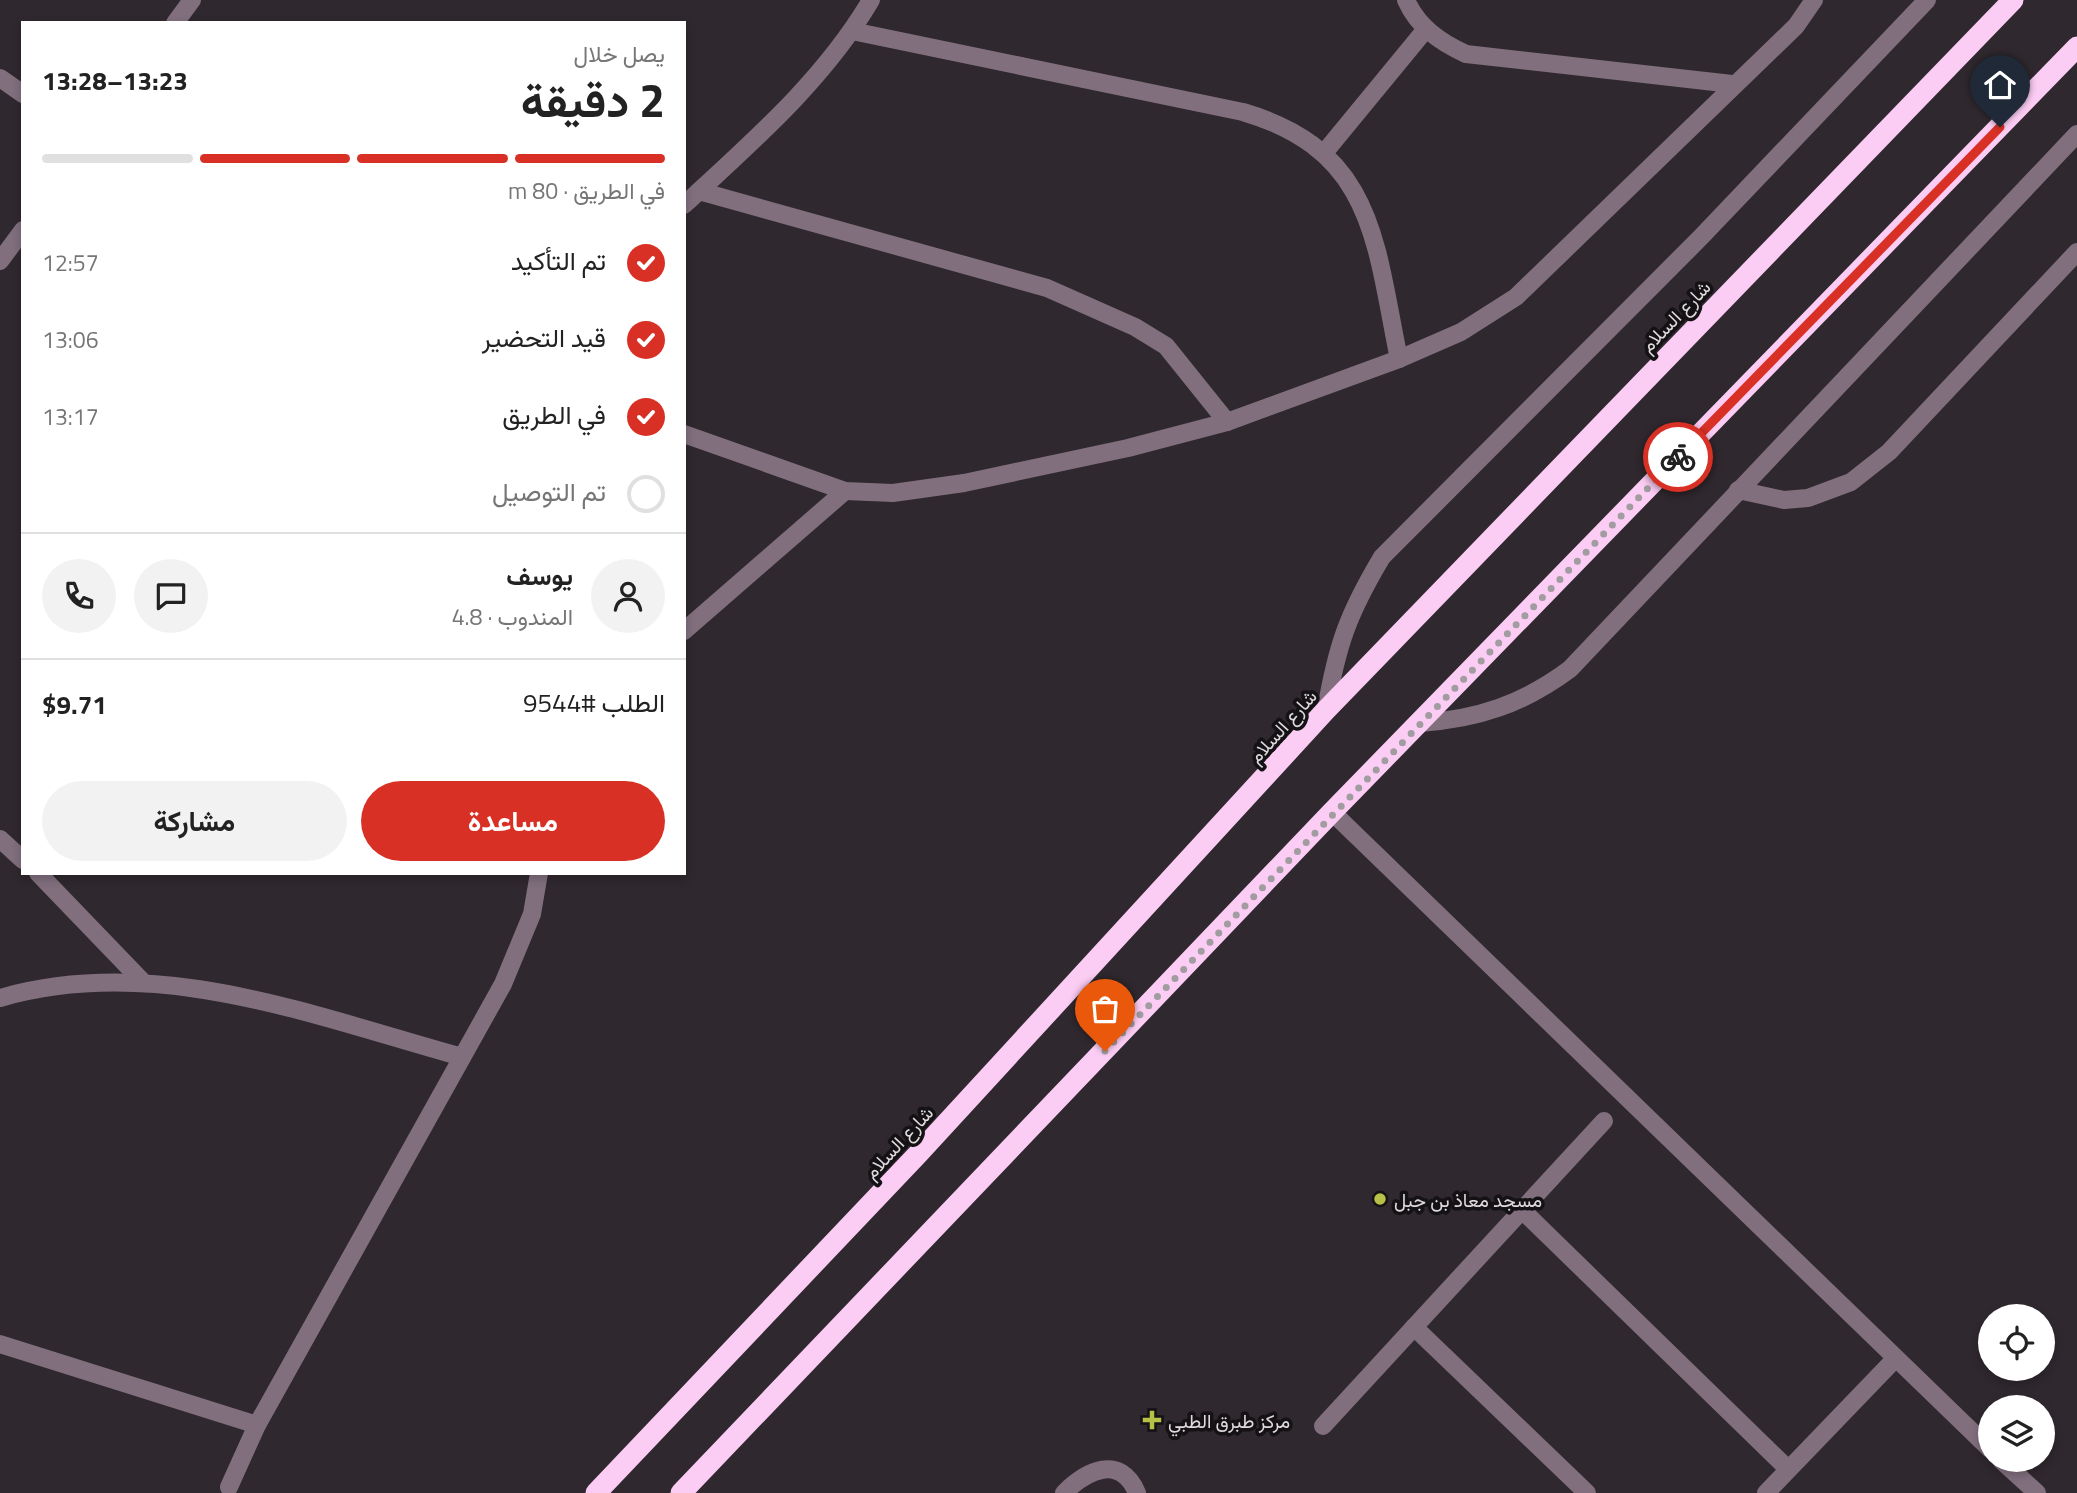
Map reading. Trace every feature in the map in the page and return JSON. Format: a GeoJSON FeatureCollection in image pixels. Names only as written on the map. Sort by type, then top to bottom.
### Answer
{"type":"FeatureCollection","features":[{"type":"Feature","properties":{"kind":"highway","name":"شارع السلام"},"geometry":{"type":"LineString","coordinates":[[596,1493],[918,1154],[1326,710],[2013,0]]}},
{"type":"Feature","properties":{"kind":"highway"},"geometry":{"type":"LineString","coordinates":[[681,1493],[1332,812],[2077,47]]}},
{"type":"Feature","properties":{"kind":"street"},"geometry":{"type":"LineString","coordinates":[[176,21],[192,0]]}},
{"type":"Feature","properties":{"kind":"street"},"geometry":{"type":"LineString","coordinates":[[686,203],[784,110],[852,31],[871,0]]}},
{"type":"Feature","properties":{"kind":"street"},"geometry":{"type":"LineString","coordinates":[[1406,0],[1426,29],[1445,44],[1466,54],[1732,84]]}},
{"type":"Feature","properties":{"kind":"street"},"geometry":{"type":"LineString","coordinates":[[686,435],[845,491],[893,493],[964,483],[1128,448],[1227,422],[1399,359],[1461,332],[1516,297],[1621,197],[1732,84],[1796,26],[1814,0]]}},
{"type":"Feature","properties":{"kind":"street"},"geometry":{"type":"LineString","coordinates":[[1326,710],[1335,656],[1349,617],[1382,557],[1700,238],[1927,0]]}},
{"type":"Feature","properties":{"kind":"street"},"geometry":{"type":"LineString","coordinates":[[1324,153],[1426,29]]}},
{"type":"Feature","properties":{"kind":"street"},"geometry":{"type":"LineString","coordinates":[[852,31],[1243,112],[1272,121],[1324,153],[1347,178],[1373,233],[1399,359]]}},
{"type":"Feature","properties":{"kind":"street"},"geometry":{"type":"LineString","coordinates":[[0,78],[21,93]]}},
{"type":"Feature","properties":{"kind":"street"},"geometry":{"type":"LineString","coordinates":[[1420,723],[1485,715],[1515,704],[1562,675],[1594,646],[1738,490],[2077,134]]}},
{"type":"Feature","properties":{"kind":"street"},"geometry":{"type":"LineString","coordinates":[[699,191],[1060,293],[1135,327],[1166,346],[1227,422]]}},
{"type":"Feature","properties":{"kind":"street"},"geometry":{"type":"LineString","coordinates":[[0,261],[21,233]]}},
{"type":"Feature","properties":{"kind":"street"},"geometry":{"type":"LineString","coordinates":[[1738,490],[1772,499],[1808,498],[1851,482],[1889,452],[2077,251]]}},
{"type":"Feature","properties":{"kind":"street"},"geometry":{"type":"LineString","coordinates":[[686,629],[845,491]]}},
{"type":"Feature","properties":{"kind":"street"},"geometry":{"type":"LineString","coordinates":[[1332,812],[1978,1438]]}},
{"type":"Feature","properties":{"kind":"street"},"geometry":{"type":"LineString","coordinates":[[0,839],[21,858]]}},
{"type":"Feature","properties":{"kind":"street"},"geometry":{"type":"LineString","coordinates":[[40,875],[142,981]]}},
{"type":"Feature","properties":{"kind":"street"},"geometry":{"type":"LineString","coordinates":[[229,1487],[257,1425],[503,984],[533,914],[538,875]]}},
{"type":"Feature","properties":{"kind":"street"},"geometry":{"type":"LineString","coordinates":[[0,998],[68,985],[142,981],[228,993],[462,1057]]}},
{"type":"Feature","properties":{"kind":"street"},"geometry":{"type":"LineString","coordinates":[[1323,1426],[1604,1121]]}},
{"type":"Feature","properties":{"kind":"street"},"geometry":{"type":"LineString","coordinates":[[1522,1210],[1788,1469]]}},
{"type":"Feature","properties":{"kind":"street"},"geometry":{"type":"LineString","coordinates":[[1414,1327],[1587,1493]]}},
{"type":"Feature","properties":{"kind":"street"},"geometry":{"type":"LineString","coordinates":[[0,1344],[257,1425]]}},
{"type":"Feature","properties":{"kind":"street"},"geometry":{"type":"LineString","coordinates":[[1766,1493],[1895,1359]]}},
{"type":"Feature","properties":{"kind":"street"},"geometry":{"type":"LineString","coordinates":[[1063,1493],[1082,1475],[1095,1470],[1110,1470],[1123,1475],[1137,1493]]}},
{"type":"Feature","properties":{"kind":"street"},"geometry":{"type":"LineString","coordinates":[[2014,1472],[2037,1493]]}},
{"type":"Feature","properties":{"kind":"way so far"},"geometry":{"type":"LineString","coordinates":[[1105,1051],[1332,812],[1678,457]]}},
{"type":"Feature","properties":{"kind":"place","name":"مسجد معاذ بن جبل"},"geometry":{"type":"Point","coordinates":[1380,1199]}},
{"type":"Feature","properties":{"kind":"place","name":"مركز طبرق الطبي"},"geometry":{"type":"Point","coordinates":[1152,1420]}},
{"type":"Feature","properties":{"kind":"route"},"geometry":{"type":"LineString","coordinates":[[1678,457],[2000,127]]}}]}
